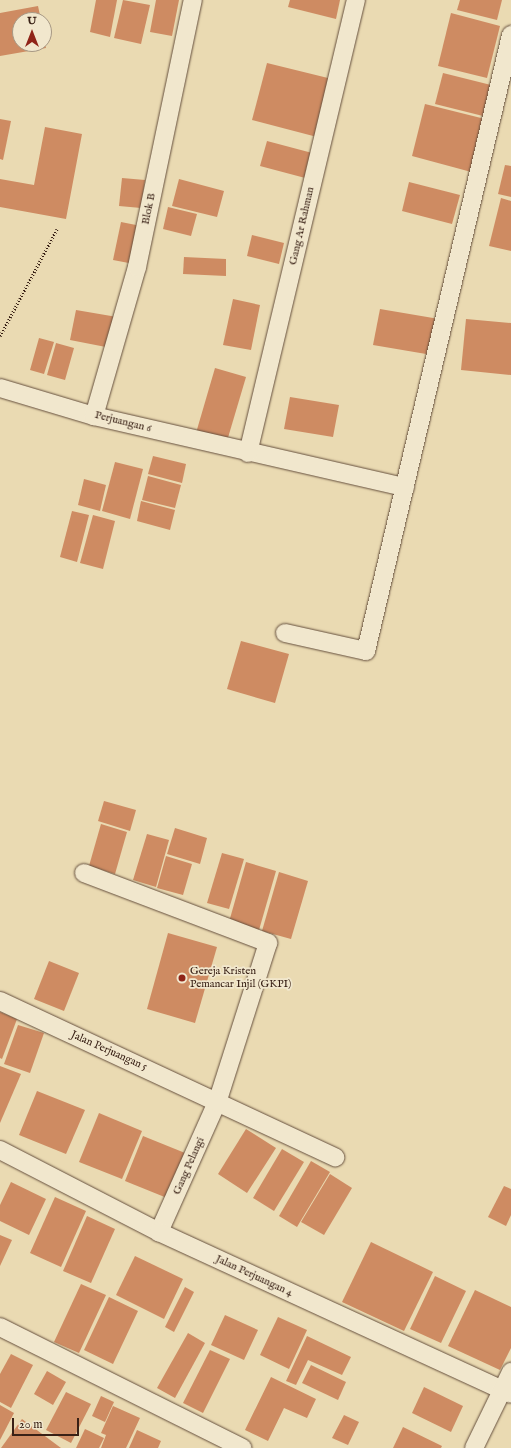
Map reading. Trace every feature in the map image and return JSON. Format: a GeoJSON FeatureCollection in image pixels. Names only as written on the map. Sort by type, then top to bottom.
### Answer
{"type":"FeatureCollection","features":[{"type":"Feature","properties":{"kind":"street","name":"Blok B"},"geometry":{"type":"LineString","coordinates":[[94,416],[137,267],[193,0]]}},
{"type":"Feature","properties":{"kind":"street","name":"Gang Ar Rahman"},"geometry":{"type":"LineString","coordinates":[[248,452],[356,0]]}},
{"type":"Feature","properties":{"kind":"street"},"geometry":{"type":"LineString","coordinates":[[285,633],[366,651],[511,35]]}},
{"type":"Feature","properties":{"kind":"street","name":"Perjuangan 6"},"geometry":{"type":"LineString","coordinates":[[0,388],[94,416],[405,487]]}},
{"type":"Feature","properties":{"kind":"street","name":"Gang Pelangi"},"geometry":{"type":"LineString","coordinates":[[84,873],[268,943],[218,1100],[159,1232]]}},
{"type":"Feature","properties":{"kind":"street","name":"Jalan Perjuangan 5"},"geometry":{"type":"LineString","coordinates":[[0,1001],[218,1100],[335,1157]]}},
{"type":"Feature","properties":{"kind":"street","name":"Jalan Perjuangan 4"},"geometry":{"type":"LineString","coordinates":[[0,1150],[159,1232],[506,1392]]}},
{"type":"Feature","properties":{"kind":"street"},"geometry":{"type":"LineString","coordinates":[[0,1327],[243,1448]]}},
{"type":"Feature","properties":{"kind":"street"},"geometry":{"type":"LineString","coordinates":[[474,1448],[506,1392],[511,1372]]}},
{"type":"Feature","properties":{"kind":"path"},"geometry":{"type":"LineString","coordinates":[[0,336],[57,229]]}},
{"type":"Feature","properties":{"kind":"building"},"geometry":{"type":"Polygon","coordinates":[[[96,0],[117,0],[110,37],[90,32],[96,0]]]}},
{"type":"Feature","properties":{"kind":"building"},"geometry":{"type":"Polygon","coordinates":[[[123,0],[150,5],[141,44],[114,38],[123,0]]]}},
{"type":"Feature","properties":{"kind":"building"},"geometry":{"type":"Polygon","coordinates":[[[156,0],[179,0],[172,36],[150,32],[156,0]]]}},
{"type":"Feature","properties":{"kind":"building"},"geometry":{"type":"Polygon","coordinates":[[[290,0],[340,0],[336,19],[288,7],[290,0]]]}},
{"type":"Feature","properties":{"kind":"building"},"geometry":{"type":"Polygon","coordinates":[[[460,0],[502,0],[497,20],[457,10],[460,0]]]}},
{"type":"Feature","properties":{"kind":"building"},"geometry":{"type":"Polygon","coordinates":[[[38,6],[39,12],[12,12],[12,52],[23,52],[0,56],[0,13],[38,6]]]}},
{"type":"Feature","properties":{"kind":"building"},"geometry":{"type":"Polygon","coordinates":[[[451,13],[500,26],[487,78],[438,66],[451,13]]]}},
{"type":"Feature","properties":{"kind":"building"},"geometry":{"type":"Polygon","coordinates":[[[267,63],[332,79],[317,137],[252,120],[267,63]]]}},
{"type":"Feature","properties":{"kind":"building"},"geometry":{"type":"Polygon","coordinates":[[[443,73],[495,86],[487,117],[435,104],[443,73]]]}},
{"type":"Feature","properties":{"kind":"building"},"geometry":{"type":"Polygon","coordinates":[[[425,104],[489,120],[475,173],[412,156],[425,104]]]}},
{"type":"Feature","properties":{"kind":"building"},"geometry":{"type":"Polygon","coordinates":[[[0,119],[11,121],[3,160],[0,159],[0,119]]]}},
{"type":"Feature","properties":{"kind":"building"},"geometry":{"type":"Polygon","coordinates":[[[45,127],[82,134],[66,219],[0,207],[0,179],[34,185],[45,127]]]}},
{"type":"Feature","properties":{"kind":"building"},"geometry":{"type":"Polygon","coordinates":[[[267,141],[316,154],[309,179],[260,166],[267,141]]]}},
{"type":"Feature","properties":{"kind":"building"},"geometry":{"type":"Polygon","coordinates":[[[505,165],[511,166],[511,197],[498,194],[505,165]]]}},
{"type":"Feature","properties":{"kind":"building"},"geometry":{"type":"Polygon","coordinates":[[[122,178],[145,180],[141,208],[119,206],[122,178]]]}},
{"type":"Feature","properties":{"kind":"building"},"geometry":{"type":"Polygon","coordinates":[[[179,179],[224,191],[217,217],[172,206],[179,179]]]}},
{"type":"Feature","properties":{"kind":"building"},"geometry":{"type":"Polygon","coordinates":[[[409,182],[460,195],[452,224],[402,211],[409,182]]]}},
{"type":"Feature","properties":{"kind":"building"},"geometry":{"type":"Polygon","coordinates":[[[501,198],[511,201],[511,251],[489,246],[501,198]]]}},
{"type":"Feature","properties":{"kind":"building"},"geometry":{"type":"Polygon","coordinates":[[[168,207],[197,214],[191,236],[163,229],[168,207]]]}},
{"type":"Feature","properties":{"kind":"building"},"geometry":{"type":"Polygon","coordinates":[[[121,222],[141,226],[134,264],[113,260],[121,222]]]}},
{"type":"Feature","properties":{"kind":"building"},"geometry":{"type":"Polygon","coordinates":[[[252,235],[284,243],[279,264],[247,256],[252,235]]]}},
{"type":"Feature","properties":{"kind":"building"},"geometry":{"type":"Polygon","coordinates":[[[184,257],[226,259],[226,276],[183,274],[184,257]]]}},
{"type":"Feature","properties":{"kind":"building"},"geometry":{"type":"Polygon","coordinates":[[[233,299],[260,305],[251,350],[223,345],[233,299]]]}},
{"type":"Feature","properties":{"kind":"building"},"geometry":{"type":"Polygon","coordinates":[[[380,309],[439,319],[432,355],[373,345],[380,309]]]}},
{"type":"Feature","properties":{"kind":"building"},"geometry":{"type":"Polygon","coordinates":[[[76,310],[117,317],[111,348],[70,340],[76,310]]]}},
{"type":"Feature","properties":{"kind":"building"},"geometry":{"type":"Polygon","coordinates":[[[466,319],[511,323],[511,375],[461,370],[466,319]]]}},
{"type":"Feature","properties":{"kind":"building"},"geometry":{"type":"Polygon","coordinates":[[[39,338],[54,342],[44,374],[30,370],[39,338]]]}},
{"type":"Feature","properties":{"kind":"building"},"geometry":{"type":"Polygon","coordinates":[[[56,343],[74,348],[65,380],[47,375],[56,343]]]}},
{"type":"Feature","properties":{"kind":"building"},"geometry":{"type":"Polygon","coordinates":[[[215,368],[246,377],[227,441],[196,433],[215,368]]]}},
{"type":"Feature","properties":{"kind":"building"},"geometry":{"type":"Polygon","coordinates":[[[290,397],[339,405],[333,437],[284,429],[290,397]]]}},
{"type":"Feature","properties":{"kind":"building"},"geometry":{"type":"Polygon","coordinates":[[[153,456],[186,464],[182,483],[148,474],[153,456]]]}},
{"type":"Feature","properties":{"kind":"building"},"geometry":{"type":"Polygon","coordinates":[[[115,462],[143,469],[130,519],[102,511],[115,462]]]}},
{"type":"Feature","properties":{"kind":"building"},"geometry":{"type":"Polygon","coordinates":[[[148,476],[181,485],[175,508],[142,500],[148,476]]]}},
{"type":"Feature","properties":{"kind":"building"},"geometry":{"type":"Polygon","coordinates":[[[84,479],[106,485],[100,511],[78,505],[84,479]]]}},
{"type":"Feature","properties":{"kind":"building"},"geometry":{"type":"Polygon","coordinates":[[[141,501],[175,510],[170,530],[137,521],[141,501]]]}},
{"type":"Feature","properties":{"kind":"building"},"geometry":{"type":"Polygon","coordinates":[[[72,511],[89,515],[77,562],[60,557],[72,511]]]}},
{"type":"Feature","properties":{"kind":"building"},"geometry":{"type":"Polygon","coordinates":[[[93,515],[115,521],[103,569],[80,563],[93,515]]]}},
{"type":"Feature","properties":{"kind":"building"},"geometry":{"type":"Polygon","coordinates":[[[241,641],[289,654],[275,703],[227,689],[241,641]]]}},
{"type":"Feature","properties":{"kind":"building"},"geometry":{"type":"Polygon","coordinates":[[[104,801],[136,810],[130,831],[98,821],[104,801]]]}},
{"type":"Feature","properties":{"kind":"building"},"geometry":{"type":"Polygon","coordinates":[[[101,824],[127,832],[115,874],[89,866],[101,824]]]}},
{"type":"Feature","properties":{"kind":"building"},"geometry":{"type":"Polygon","coordinates":[[[175,828],[207,838],[200,864],[167,854],[175,828]]]}},
{"type":"Feature","properties":{"kind":"building"},"geometry":{"type":"Polygon","coordinates":[[[147,834],[169,840],[156,887],[133,880],[147,834]]]}},
{"type":"Feature","properties":{"kind":"building"},"geometry":{"type":"Polygon","coordinates":[[[222,853],[244,859],[229,909],[207,903],[222,853]]]}},
{"type":"Feature","properties":{"kind":"building"},"geometry":{"type":"Polygon","coordinates":[[[166,856],[192,864],[183,895],[157,888],[166,856]]]}},
{"type":"Feature","properties":{"kind":"building"},"geometry":{"type":"Polygon","coordinates":[[[246,862],[276,871],[259,930],[229,922],[246,862]]]}},
{"type":"Feature","properties":{"kind":"building"},"geometry":{"type":"Polygon","coordinates":[[[279,872],[308,881],[291,939],[262,931],[279,872]]]}},
{"type":"Feature","properties":{"kind":"building","name":"Gereja Kristen Pemancar Injil (GKPI)"},"geometry":{"type":"Polygon","coordinates":[[[168,933],[217,947],[195,1023],[147,1009],[168,933]]]}},
{"type":"Feature","properties":{"kind":"building"},"geometry":{"type":"Polygon","coordinates":[[[49,961],[79,973],[64,1011],[34,999],[49,961]]]}},
{"type":"Feature","properties":{"kind":"building"},"geometry":{"type":"Polygon","coordinates":[[[0,1012],[17,1019],[2,1059],[0,1058],[0,1012]]]}},
{"type":"Feature","properties":{"kind":"building"},"geometry":{"type":"Polygon","coordinates":[[[18,1025],[44,1033],[30,1073],[4,1064],[18,1025]]]}},
{"type":"Feature","properties":{"kind":"building"},"geometry":{"type":"Polygon","coordinates":[[[0,1066],[21,1074],[0,1123],[0,1066]]]}},
{"type":"Feature","properties":{"kind":"building"},"geometry":{"type":"Polygon","coordinates":[[[37,1091],[85,1110],[66,1154],[19,1135],[37,1091]]]}},
{"type":"Feature","properties":{"kind":"building"},"geometry":{"type":"Polygon","coordinates":[[[99,1113],[142,1131],[122,1179],[79,1162],[99,1113]]]}},
{"type":"Feature","properties":{"kind":"building"},"geometry":{"type":"Polygon","coordinates":[[[246,1129],[276,1148],[247,1193],[218,1174],[246,1129]]]}},
{"type":"Feature","properties":{"kind":"building"},"geometry":{"type":"Polygon","coordinates":[[[143,1136],[190,1155],[172,1200],[125,1181],[143,1136]]]}},
{"type":"Feature","properties":{"kind":"building"},"geometry":{"type":"Polygon","coordinates":[[[282,1149],[304,1162],[274,1211],[253,1198],[282,1149]]]}},
{"type":"Feature","properties":{"kind":"building"},"geometry":{"type":"Polygon","coordinates":[[[311,1161],[330,1172],[297,1227],[279,1216],[311,1161]]]}},
{"type":"Feature","properties":{"kind":"building"},"geometry":{"type":"Polygon","coordinates":[[[330,1174],[352,1188],[324,1235],[301,1222],[330,1174]]]}},
{"type":"Feature","properties":{"kind":"building"},"geometry":{"type":"Polygon","coordinates":[[[11,1182],[46,1199],[29,1235],[0,1221],[0,1205],[11,1182]]]}},
{"type":"Feature","properties":{"kind":"building"},"geometry":{"type":"Polygon","coordinates":[[[504,1186],[511,1189],[511,1215],[506,1226],[488,1217],[504,1186]]]}},
{"type":"Feature","properties":{"kind":"building"},"geometry":{"type":"Polygon","coordinates":[[[55,1197],[86,1211],[61,1267],[30,1253],[55,1197]]]}},
{"type":"Feature","properties":{"kind":"building"},"geometry":{"type":"Polygon","coordinates":[[[87,1216],[115,1229],[91,1283],[63,1271],[87,1216]]]}},
{"type":"Feature","properties":{"kind":"building"},"geometry":{"type":"Polygon","coordinates":[[[0,1235],[12,1240],[0,1266],[0,1235]]]}},
{"type":"Feature","properties":{"kind":"building"},"geometry":{"type":"Polygon","coordinates":[[[371,1242],[433,1272],[404,1331],[342,1302],[371,1242]]]}},
{"type":"Feature","properties":{"kind":"building"},"geometry":{"type":"Polygon","coordinates":[[[135,1256],[183,1279],[164,1319],[116,1295],[135,1256]]]}},
{"type":"Feature","properties":{"kind":"building"},"geometry":{"type":"Polygon","coordinates":[[[435,1276],[466,1291],[441,1343],[410,1329],[435,1276]]]}},
{"type":"Feature","properties":{"kind":"building"},"geometry":{"type":"Polygon","coordinates":[[[81,1284],[106,1295],[79,1353],[54,1342],[81,1284]]]}},
{"type":"Feature","properties":{"kind":"building"},"geometry":{"type":"Polygon","coordinates":[[[185,1287],[194,1292],[174,1332],[165,1327],[185,1287]]]}},
{"type":"Feature","properties":{"kind":"building"},"geometry":{"type":"Polygon","coordinates":[[[475,1290],[511,1307],[511,1348],[500,1370],[448,1346],[475,1290]]]}},
{"type":"Feature","properties":{"kind":"building"},"geometry":{"type":"Polygon","coordinates":[[[109,1297],[138,1311],[113,1364],[84,1350],[109,1297]]]}},
{"type":"Feature","properties":{"kind":"building"},"geometry":{"type":"Polygon","coordinates":[[[225,1315],[258,1330],[244,1360],[211,1345],[225,1315]]]}},
{"type":"Feature","properties":{"kind":"building"},"geometry":{"type":"Polygon","coordinates":[[[278,1317],[307,1330],[289,1369],[260,1355],[278,1317]]]}},
{"type":"Feature","properties":{"kind":"building"},"geometry":{"type":"Polygon","coordinates":[[[188,1333],[205,1343],[175,1398],[157,1388],[188,1333]]]}},
{"type":"Feature","properties":{"kind":"building"},"geometry":{"type":"Polygon","coordinates":[[[307,1336],[351,1357],[342,1375],[308,1360],[296,1385],[286,1381],[307,1336]]]}},
{"type":"Feature","properties":{"kind":"building"},"geometry":{"type":"Polygon","coordinates":[[[210,1350],[230,1359],[203,1413],[183,1403],[210,1350]]]}},
{"type":"Feature","properties":{"kind":"building"},"geometry":{"type":"Polygon","coordinates":[[[11,1354],[33,1365],[11,1408],[0,1402],[0,1374],[11,1354]]]}},
{"type":"Feature","properties":{"kind":"building"},"geometry":{"type":"Polygon","coordinates":[[[311,1365],[346,1382],[338,1400],[302,1383],[311,1365]]]}},
{"type":"Feature","properties":{"kind":"building"},"geometry":{"type":"Polygon","coordinates":[[[47,1371],[66,1382],[53,1405],[34,1394],[47,1371]]]}},
{"type":"Feature","properties":{"kind":"building"},"geometry":{"type":"Polygon","coordinates":[[[271,1377],[316,1399],[307,1418],[284,1408],[268,1441],[245,1430],[271,1377]]]}},
{"type":"Feature","properties":{"kind":"building"},"geometry":{"type":"Polygon","coordinates":[[[424,1387],[463,1406],[451,1432],[412,1413],[424,1387]]]}},
{"type":"Feature","properties":{"kind":"building"},"geometry":{"type":"Polygon","coordinates":[[[66,1392],[91,1404],[71,1443],[46,1430],[66,1392]]]}},
{"type":"Feature","properties":{"kind":"building"},"geometry":{"type":"Polygon","coordinates":[[[101,1396],[114,1402],[105,1422],[92,1416],[101,1396]]]}},
{"type":"Feature","properties":{"kind":"building"},"geometry":{"type":"Polygon","coordinates":[[[0,1405],[14,1413],[0,1440],[0,1405]]]}},
{"type":"Feature","properties":{"kind":"building"},"geometry":{"type":"Polygon","coordinates":[[[113,1406],[140,1418],[126,1448],[101,1448],[106,1435],[101,1433],[113,1406]]]}},
{"type":"Feature","properties":{"kind":"building"},"geometry":{"type":"Polygon","coordinates":[[[344,1415],[359,1422],[348,1445],[332,1438],[344,1415]]]}},
{"type":"Feature","properties":{"kind":"building"},"geometry":{"type":"Polygon","coordinates":[[[22,1419],[61,1448],[1,1448],[22,1419]]]}},
{"type":"Feature","properties":{"kind":"building"},"geometry":{"type":"Polygon","coordinates":[[[403,1427],[442,1446],[441,1448],[393,1448],[403,1427]]]}},
{"type":"Feature","properties":{"kind":"building"},"geometry":{"type":"Polygon","coordinates":[[[85,1429],[104,1438],[99,1448],[76,1448],[85,1429]]]}},
{"type":"Feature","properties":{"kind":"building"},"geometry":{"type":"Polygon","coordinates":[[[137,1430],[161,1441],[158,1448],[129,1448],[137,1430]]]}},
{"type":"Feature","properties":{"kind":"place","name":"Gereja Kristen Pemancar Injil (GKPI)"},"geometry":{"type":"Point","coordinates":[182,978]}}]}
